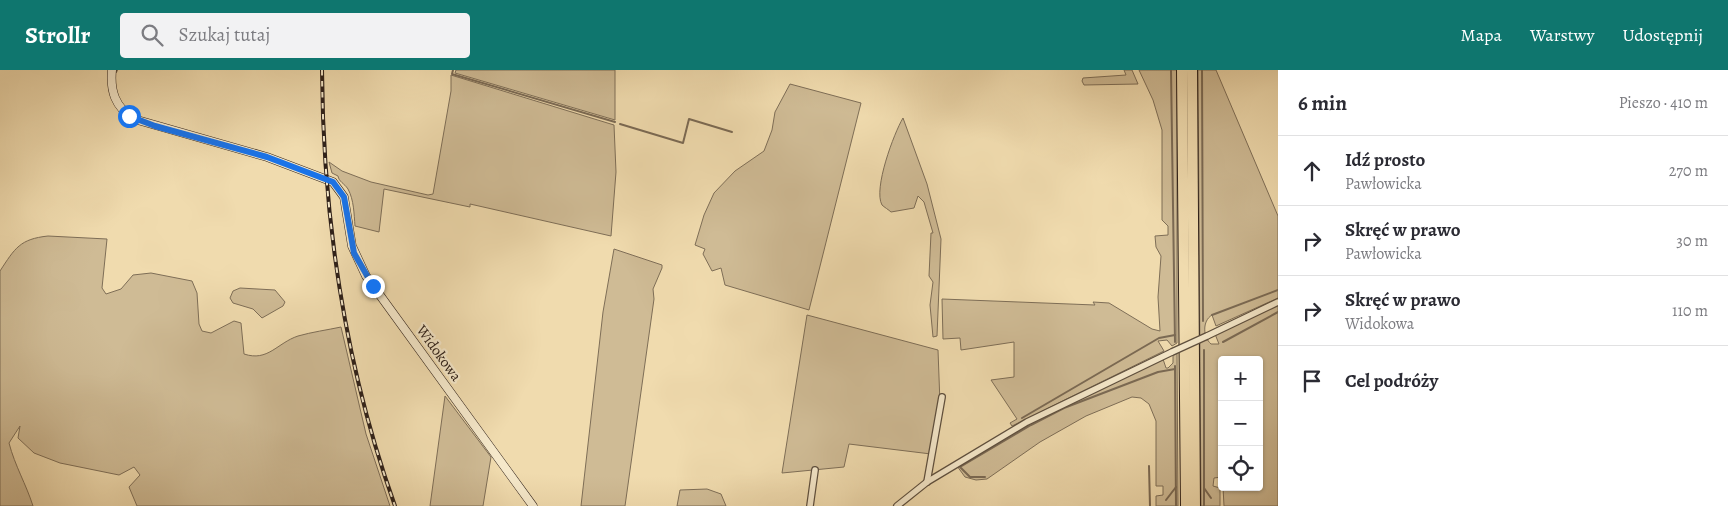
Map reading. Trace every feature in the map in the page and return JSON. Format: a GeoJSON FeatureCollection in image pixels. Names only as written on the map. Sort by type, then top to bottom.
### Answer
{"type":"FeatureCollection","features":[{"type":"Feature","properties":{"kind":"highway"},"geometry":{"type":"LineString","coordinates":[[1182,70],[1186,506]]}},
{"type":"Feature","properties":{"kind":"highway"},"geometry":{"type":"LineString","coordinates":[[1192,70],[1195,506]]}},
{"type":"Feature","properties":{"kind":"street","name":"Widokowa"},"geometry":{"type":"LineString","coordinates":[[112,70],[111,85],[116,101],[121,109],[134,119],[267,157],[319,175],[338,186],[346,206],[352,246],[366,276],[533,506]]}},
{"type":"Feature","properties":{"kind":"street"},"geometry":{"type":"LineString","coordinates":[[897,506],[927,482],[1026,422],[1278,302]]}},
{"type":"Feature","properties":{"kind":"street"},"geometry":{"type":"LineString","coordinates":[[927,482],[942,397]]}},
{"type":"Feature","properties":{"kind":"street"},"geometry":{"type":"LineString","coordinates":[[810,506],[814,470]]}},
{"type":"Feature","properties":{"kind":"shaded area"},"geometry":{"type":"Polygon","coordinates":[[[456,70],[615,70],[615,120],[455,73],[456,70]]]}},
{"type":"Feature","properties":{"kind":"shaded area"},"geometry":{"type":"Polygon","coordinates":[[[1124,70],[1132,70],[1138,84],[1084,85],[1082,81],[1083,78],[1126,75],[1124,70]]]}},
{"type":"Feature","properties":{"kind":"shaded area"},"geometry":{"type":"Polygon","coordinates":[[[1139,70],[1177,70],[1177,343],[1172,346],[1167,340],[1158,341],[1164,351],[1012,426],[1010,423],[1017,419],[991,380],[1014,377],[1014,342],[961,350],[960,338],[943,339],[942,299],[1095,305],[1093,302],[1109,303],[1152,329],[1160,331],[1158,297],[1161,256],[1156,247],[1155,236],[1168,235],[1168,226],[1162,220],[1162,130],[1153,100],[1139,70]]]}},
{"type":"Feature","properties":{"kind":"shaded area"},"geometry":{"type":"Polygon","coordinates":[[[1198,70],[1216,70],[1278,216],[1278,298],[1216,326],[1212,315],[1206,321],[1205,333],[1211,344],[1219,344],[1215,334],[1278,305],[1278,506],[1224,506],[1223,491],[1263,491],[1263,356],[1218,356],[1218,478],[1214,478],[1213,486],[1218,487],[1218,491],[1220,491],[1220,506],[1201,506],[1198,70]]]}},
{"type":"Feature","properties":{"kind":"shaded area"},"geometry":{"type":"Polygon","coordinates":[[[451,75],[614,125],[616,172],[611,236],[470,204],[470,207],[384,189],[379,232],[355,226],[350,193],[338,176],[332,173],[329,162],[342,171],[371,182],[428,195],[433,194],[451,91],[451,75]]]}},
{"type":"Feature","properties":{"kind":"shaded area"},"geometry":{"type":"Polygon","coordinates":[[[790,84],[861,103],[809,310],[725,285],[721,268],[712,271],[703,254],[705,249],[695,245],[704,215],[714,193],[735,171],[764,151],[772,130],[775,112],[790,84]]]}},
{"type":"Feature","properties":{"kind":"shaded area"},"geometry":{"type":"Polygon","coordinates":[[[903,118],[927,184],[941,239],[937,336],[933,337],[930,305],[933,282],[929,276],[931,233],[933,233],[924,202],[918,196],[914,208],[891,212],[882,205],[880,197],[882,174],[903,118]]]}},
{"type":"Feature","properties":{"kind":"shaded area"},"geometry":{"type":"Polygon","coordinates":[[[48,236],[107,239],[102,288],[106,294],[121,289],[133,275],[151,273],[192,281],[197,293],[199,324],[202,331],[211,333],[234,321],[241,323],[244,354],[260,356],[298,336],[341,327],[366,434],[390,506],[137,506],[129,487],[140,475],[134,467],[119,475],[60,463],[34,453],[18,438],[20,426],[9,443],[33,506],[0,506],[0,271],[14,251],[24,242],[48,236]]]}},
{"type":"Feature","properties":{"kind":"shaded area"},"geometry":{"type":"Polygon","coordinates":[[[614,249],[662,265],[662,268],[653,289],[654,299],[625,506],[581,506],[603,312],[614,249]]]}},
{"type":"Feature","properties":{"kind":"shaded area"},"geometry":{"type":"Polygon","coordinates":[[[240,288],[275,290],[285,302],[283,306],[262,318],[253,309],[233,303],[230,298],[233,291],[240,288]]]}},
{"type":"Feature","properties":{"kind":"shaded area"},"geometry":{"type":"Polygon","coordinates":[[[807,315],[938,350],[940,404],[931,454],[849,444],[844,467],[782,473],[807,315]]]}},
{"type":"Feature","properties":{"kind":"shaded area"},"geometry":{"type":"Polygon","coordinates":[[[1177,353],[1178,506],[1156,506],[1156,496],[1163,495],[1163,486],[1156,486],[1156,421],[1149,404],[1141,398],[1132,397],[1086,416],[1040,442],[987,479],[976,480],[965,477],[957,466],[1018,429],[1163,359],[1166,368],[1168,368],[1173,363],[1173,355],[1177,353]]]}},
{"type":"Feature","properties":{"kind":"shaded area"},"geometry":{"type":"Polygon","coordinates":[[[445,396],[491,457],[483,506],[430,506],[445,396]]]}},
{"type":"Feature","properties":{"kind":"shaded area"},"geometry":{"type":"Polygon","coordinates":[[[707,489],[721,494],[726,506],[677,506],[680,490],[707,489]]]}},
{"type":"Feature","properties":{"kind":"waterway"},"geometry":{"type":"LineString","coordinates":[[453,70],[452,74],[615,122]]}},
{"type":"Feature","properties":{"kind":"waterway"},"geometry":{"type":"LineString","coordinates":[[1171,70],[1175,342]]}},
{"type":"Feature","properties":{"kind":"waterway"},"geometry":{"type":"LineString","coordinates":[[1202,70],[1203,321]]}},
{"type":"Feature","properties":{"kind":"waterway"},"geometry":{"type":"LineString","coordinates":[[124,106],[138,117]]}},
{"type":"Feature","properties":{"kind":"waterway"},"geometry":{"type":"LineString","coordinates":[[620,124],[683,143],[689,119],[732,132]]}},
{"type":"Feature","properties":{"kind":"waterway"},"geometry":{"type":"LineString","coordinates":[[1212,315],[1278,290]]}},
{"type":"Feature","properties":{"kind":"waterway"},"geometry":{"type":"LineString","coordinates":[[1223,342],[1278,312]]}},
{"type":"Feature","properties":{"kind":"waterway"},"geometry":{"type":"LineString","coordinates":[[1022,418],[1159,338],[1175,335]]}},
{"type":"Feature","properties":{"kind":"waterway"},"geometry":{"type":"LineString","coordinates":[[1204,350],[1204,506]]}},
{"type":"Feature","properties":{"kind":"waterway"},"geometry":{"type":"LineString","coordinates":[[1175,366],[1176,506]]}},
{"type":"Feature","properties":{"kind":"waterway"},"geometry":{"type":"LineString","coordinates":[[985,477],[970,477],[960,467],[1064,408],[1158,372],[1175,369]]}},
{"type":"Feature","properties":{"kind":"waterway"},"geometry":{"type":"LineString","coordinates":[[1149,466],[1150,506]]}},
{"type":"Feature","properties":{"kind":"waterway"},"geometry":{"type":"LineString","coordinates":[[1166,500],[1176,487]]}},
{"type":"Feature","properties":{"kind":"waterway"},"geometry":{"type":"LineString","coordinates":[[1204,488],[1211,498]]}},
{"type":"Feature","properties":{"kind":"railway"},"geometry":{"type":"LineString","coordinates":[[322,70],[323,126],[327,181],[332,237],[340,291],[350,346],[363,400],[395,506]]}},
{"type":"Feature","properties":{"kind":"route"},"geometry":{"type":"LineString","coordinates":[[129,116],[155,126],[267,157],[319,175],[333,182],[338,186],[344,197],[354,253],[373,286]]}}]}
